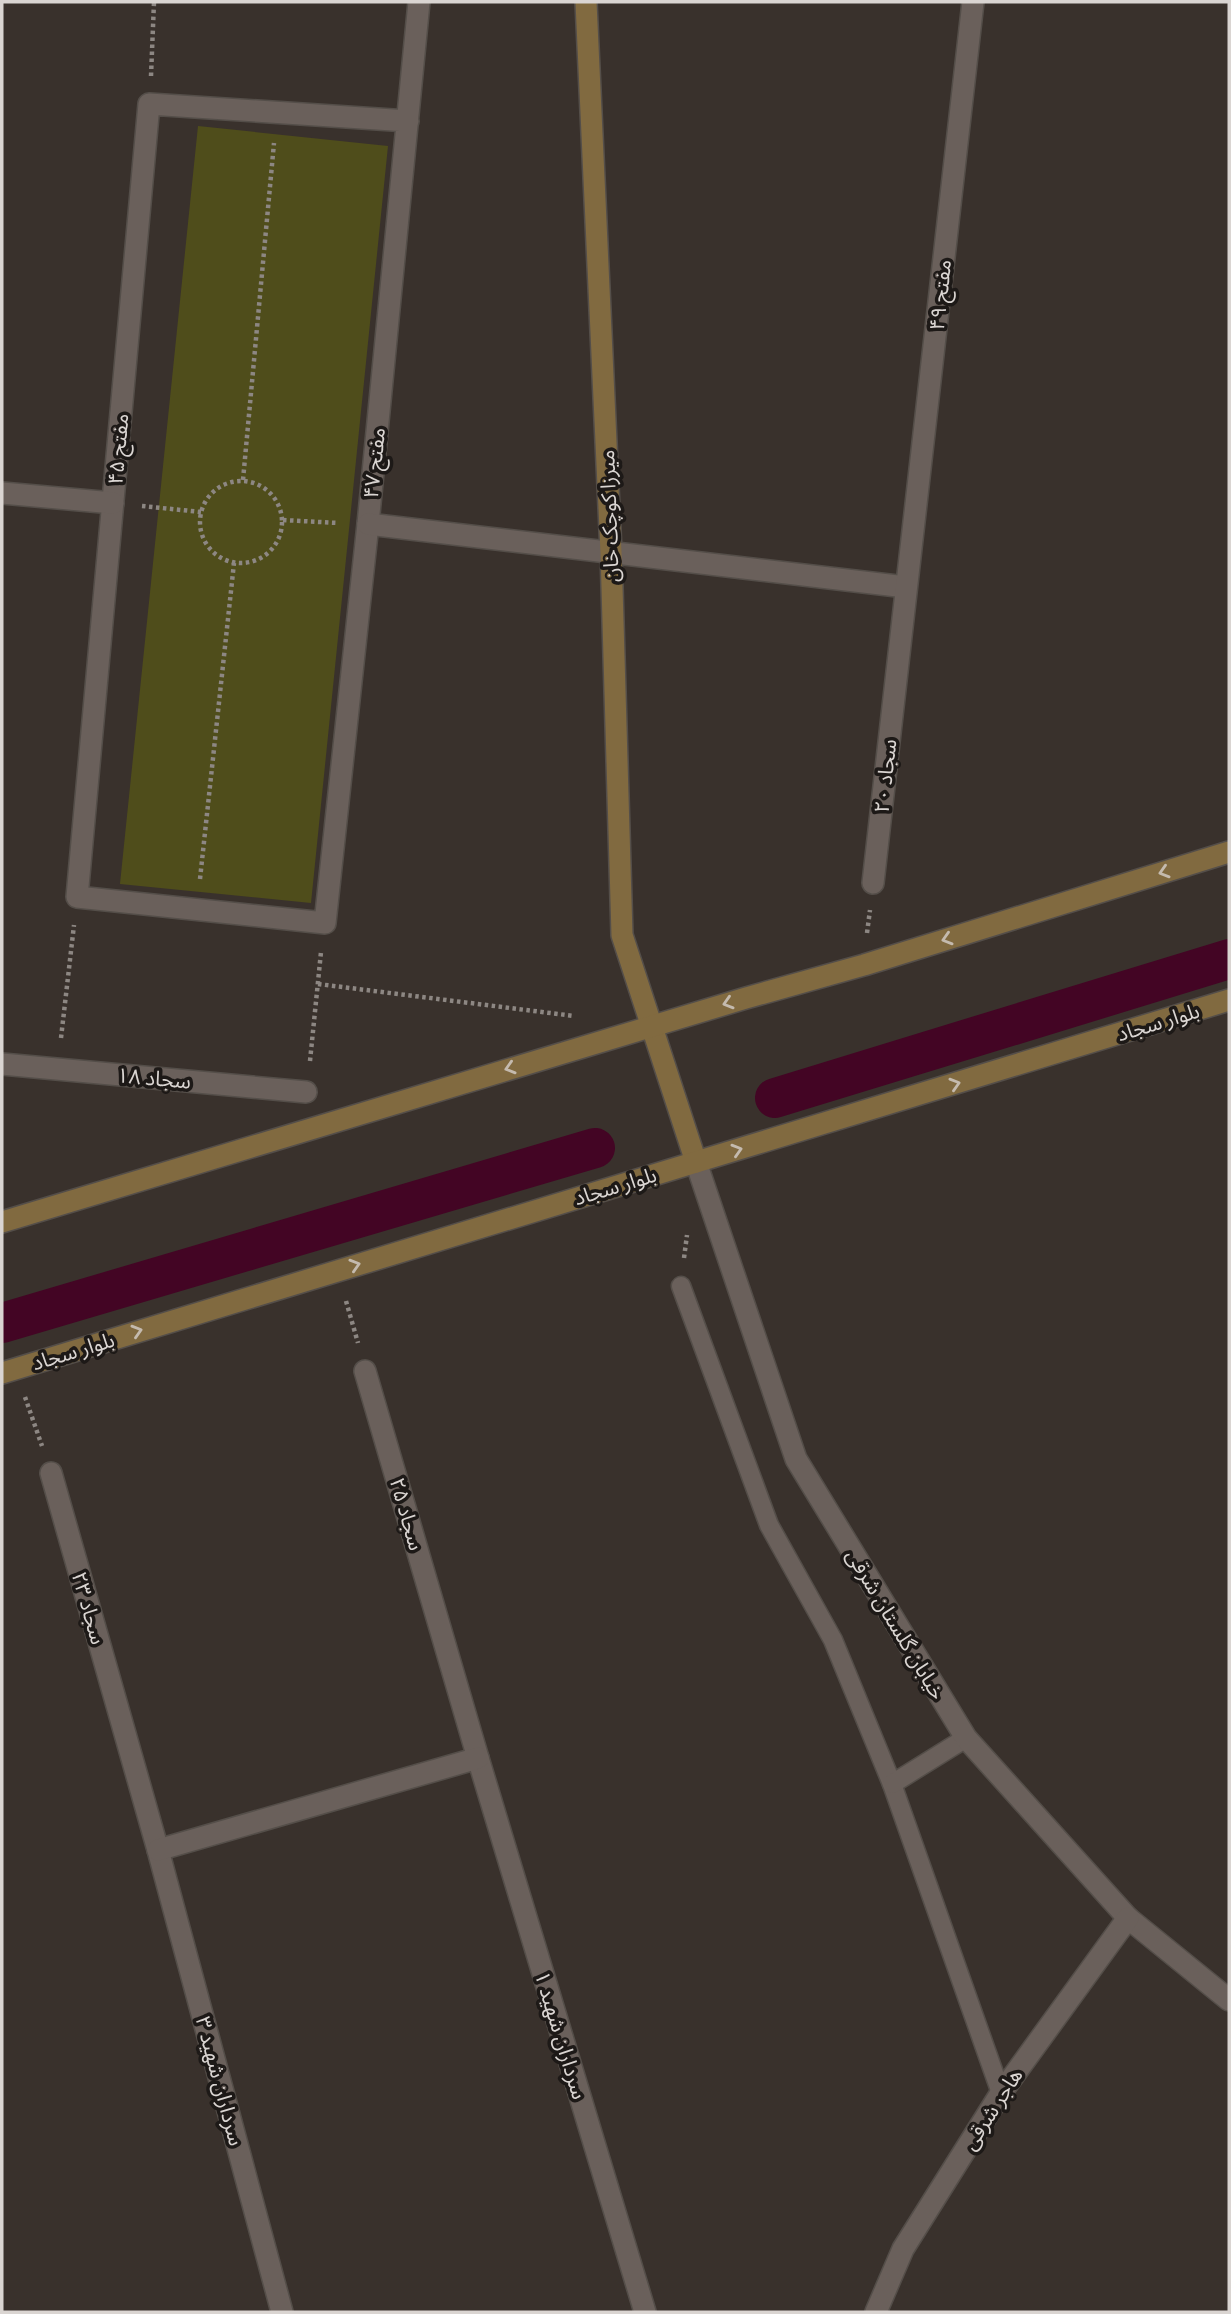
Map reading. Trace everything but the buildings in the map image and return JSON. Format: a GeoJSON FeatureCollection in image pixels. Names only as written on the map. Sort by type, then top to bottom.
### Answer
{"type":"FeatureCollection","features":[{"type":"Feature","properties":{"kind":"main road","name":"میرزا کوچک خان"},"geometry":{"type":"LineString","coordinates":[[586,2],[611,552],[622,935],[696,1162]]}},
{"type":"Feature","properties":{"kind":"main road"},"geometry":{"type":"LineString","coordinates":[[2,1222],[651,1026],[864,965],[1229,852]]}},
{"type":"Feature","properties":{"kind":"main road","name":"بلوار سجاد"},"geometry":{"type":"LineString","coordinates":[[9,1370],[1229,1000]]}},
{"type":"Feature","properties":{"kind":"street","name":"مفتح ۴۷"},"geometry":{"type":"LineString","coordinates":[[324,923],[368,524],[419,2]]}},
{"type":"Feature","properties":{"kind":"street","name":"مفتح ۴۹"},"geometry":{"type":"LineString","coordinates":[[906,587],[973,2]]}},
{"type":"Feature","properties":{"kind":"street"},"geometry":{"type":"LineString","coordinates":[[149,104],[408,121]]}},
{"type":"Feature","properties":{"kind":"street","name":"مفتح ۴۵"},"geometry":{"type":"LineString","coordinates":[[77,897],[149,104]]}},
{"type":"Feature","properties":{"kind":"street"},"geometry":{"type":"LineString","coordinates":[[2,493],[113,503]]}},
{"type":"Feature","properties":{"kind":"street"},"geometry":{"type":"LineString","coordinates":[[368,524],[906,587]]}},
{"type":"Feature","properties":{"kind":"street","name":"سجاد ۲۰"},"geometry":{"type":"LineString","coordinates":[[873,883],[906,587]]}},
{"type":"Feature","properties":{"kind":"street"},"geometry":{"type":"LineString","coordinates":[[77,897],[324,923]]}},
{"type":"Feature","properties":{"kind":"street","name":"سجاد ۱۸"},"geometry":{"type":"LineString","coordinates":[[2,1064],[306,1092]]}},
{"type":"Feature","properties":{"kind":"street","name":"خیابان گلستان شرقی"},"geometry":{"type":"LineString","coordinates":[[696,1162],[796,1459],[966,1738],[1128,1918],[1229,2000]]}},
{"type":"Feature","properties":{"kind":"street","name":"سجاد ۲۵"},"geometry":{"type":"LineString","coordinates":[[365,1371],[478,1758]]}},
{"type":"Feature","properties":{"kind":"street","name":"سجاد ۲۳"},"geometry":{"type":"LineString","coordinates":[[51,1473],[158,1850]]}},
{"type":"Feature","properties":{"kind":"street"},"geometry":{"type":"LineString","coordinates":[[158,1850],[478,1758]]}},
{"type":"Feature","properties":{"kind":"street","name":"سرداران شهید ۱"},"geometry":{"type":"LineString","coordinates":[[478,1758],[645,2312]]}},
{"type":"Feature","properties":{"kind":"street","name":"سرداران شهید ۳"},"geometry":{"type":"LineString","coordinates":[[158,1850],[282,2312]]}},
{"type":"Feature","properties":{"kind":"street","name":"هاجر شرقی"},"geometry":{"type":"LineString","coordinates":[[876,2312],[903,2249],[1000,2093],[1128,1918]]}},
{"type":"Feature","properties":{"kind":"lane"},"geometry":{"type":"LineString","coordinates":[[681,1286],[769,1525],[833,1640],[892,1784],[1000,2093]]}},
{"type":"Feature","properties":{"kind":"lane"},"geometry":{"type":"LineString","coordinates":[[892,1784],[966,1738]]}},
{"type":"Feature","properties":{"kind":"path"},"geometry":{"type":"LineString","coordinates":[[149,104],[153,2]]}},
{"type":"Feature","properties":{"kind":"path"},"geometry":{"type":"LineString","coordinates":[[243,480],[277,113]]}},
{"type":"Feature","properties":{"kind":"path"},"geometry":{"type":"LineString","coordinates":[[243,480],[263,486],[277,500],[283,520],[276,544],[258,561],[234,563],[214,554],[201,535],[201,512],[209,495],[225,484],[243,480]]}},
{"type":"Feature","properties":{"kind":"path"},"geometry":{"type":"LineString","coordinates":[[113,503],[201,512]]}},
{"type":"Feature","properties":{"kind":"path"},"geometry":{"type":"LineString","coordinates":[[283,520],[368,524]]}},
{"type":"Feature","properties":{"kind":"path"},"geometry":{"type":"LineString","coordinates":[[197,910],[234,563]]}},
{"type":"Feature","properties":{"kind":"path"},"geometry":{"type":"LineString","coordinates":[[864,965],[873,883]]}},
{"type":"Feature","properties":{"kind":"path"},"geometry":{"type":"LineString","coordinates":[[57,1069],[77,897]]}},
{"type":"Feature","properties":{"kind":"path"},"geometry":{"type":"LineString","coordinates":[[306,1092],[324,923]]}},
{"type":"Feature","properties":{"kind":"path"},"geometry":{"type":"LineString","coordinates":[[318,984],[582,1017]]}},
{"type":"Feature","properties":{"kind":"path"},"geometry":{"type":"LineString","coordinates":[[337,1271],[365,1371]]}},
{"type":"Feature","properties":{"kind":"path"},"geometry":{"type":"LineString","coordinates":[[9,1370],[51,1473]]}},
{"type":"Feature","properties":{"kind":"shaded area"},"geometry":{"type":"Polygon","coordinates":[[[198,126],[388,146],[311,903],[120,884],[198,126]]]}},
{"type":"Feature","properties":{"kind":"waterway"},"geometry":{"type":"LineString","coordinates":[[775,1098],[1229,959]]}},
{"type":"Feature","properties":{"kind":"waterway"},"geometry":{"type":"LineString","coordinates":[[2,1323],[595,1148]]}}]}
